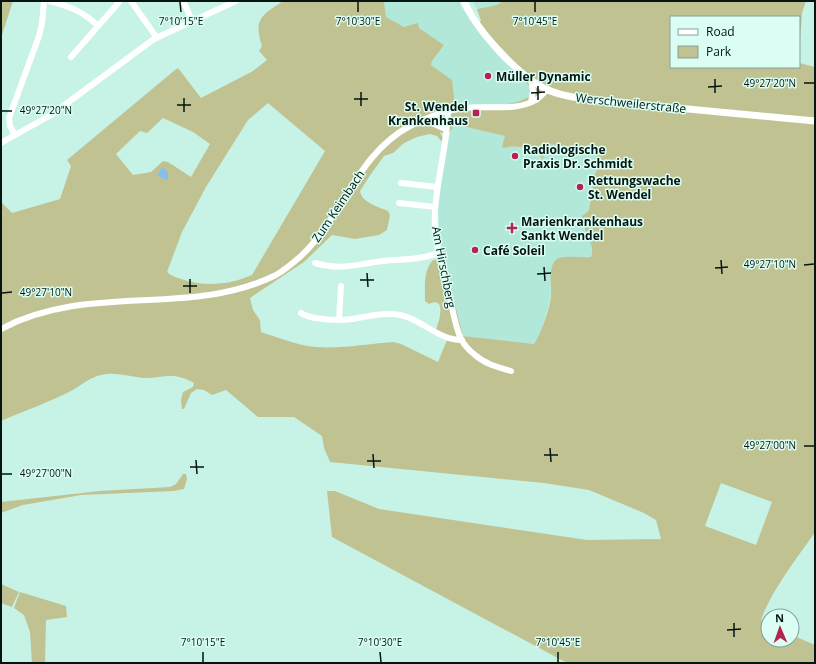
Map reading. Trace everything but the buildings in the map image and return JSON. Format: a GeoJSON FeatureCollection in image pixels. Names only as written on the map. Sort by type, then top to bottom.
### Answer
{"type":"FeatureCollection","features":[{"type":"Feature","properties":{"kind":"main road","name":"Werschweilerstraße"},"geometry":{"type":"LineString","coordinates":[[464,1],[475,21],[491,41],[507,58],[531,79],[545,88],[572,97],[594,100],[815,121]]}},
{"type":"Feature","properties":{"kind":"street"},"geometry":{"type":"LineString","coordinates":[[15,135],[10,126],[9,118],[39,36],[44,1]]}},
{"type":"Feature","properties":{"kind":"street"},"geometry":{"type":"LineString","coordinates":[[50,1],[71,7],[81,12],[98,26]]}},
{"type":"Feature","properties":{"kind":"street"},"geometry":{"type":"LineString","coordinates":[[71,57],[120,1]]}},
{"type":"Feature","properties":{"kind":"street"},"geometry":{"type":"LineString","coordinates":[[131,1],[157,38]]}},
{"type":"Feature","properties":{"kind":"street"},"geometry":{"type":"LineString","coordinates":[[183,1],[192,20]]}},
{"type":"Feature","properties":{"kind":"street"},"geometry":{"type":"LineString","coordinates":[[1,143],[51,115],[157,38],[192,20],[236,1]]}},
{"type":"Feature","properties":{"kind":"street"},"geometry":{"type":"LineString","coordinates":[[531,79],[533,91],[531,100]]}},
{"type":"Feature","properties":{"kind":"street","name":"Zum Keimbach"},"geometry":{"type":"LineString","coordinates":[[1,329],[36,314],[94,302],[201,296],[236,290],[255,284],[277,274],[294,263],[312,245],[360,172],[374,154],[399,132],[419,122],[464,108],[521,106],[531,100],[537,99],[545,88]]}},
{"type":"Feature","properties":{"kind":"street","name":"Am Hirschberg"},"geometry":{"type":"LineString","coordinates":[[448,112],[447,135],[437,187],[435,207],[436,238],[456,324],[462,340],[475,356],[490,365],[511,371]]}},
{"type":"Feature","properties":{"kind":"street"},"geometry":{"type":"LineString","coordinates":[[441,114],[443,128],[447,135]]}},
{"type":"Feature","properties":{"kind":"street"},"geometry":{"type":"LineString","coordinates":[[419,122],[432,123],[443,128]]}},
{"type":"Feature","properties":{"kind":"street"},"geometry":{"type":"LineString","coordinates":[[401,183],[437,187]]}},
{"type":"Feature","properties":{"kind":"street"},"geometry":{"type":"LineString","coordinates":[[399,203],[435,207]]}},
{"type":"Feature","properties":{"kind":"street"},"geometry":{"type":"LineString","coordinates":[[315,263],[332,267],[359,263],[423,258],[439,253]]}},
{"type":"Feature","properties":{"kind":"street"},"geometry":{"type":"LineString","coordinates":[[339,320],[340,286]]}},
{"type":"Feature","properties":{"kind":"street"},"geometry":{"type":"LineString","coordinates":[[301,313],[322,319],[339,320],[384,314],[401,315],[410,318],[448,338],[462,340]]}},
{"type":"Feature","properties":{"kind":"shaded area"},"geometry":{"type":"Polygon","coordinates":[[[384,1],[459,1],[474,25],[531,88],[530,96],[522,101],[512,104],[455,104],[452,80],[431,65],[432,61],[444,45],[419,28],[404,27],[386,17],[384,1]]]}},
{"type":"Feature","properties":{"kind":"shaded area"},"geometry":{"type":"Polygon","coordinates":[[[472,1],[503,1],[497,5],[477,9],[472,1]]]}},
{"type":"Feature","properties":{"kind":"shaded area","name":"Marienkrankenhaus Sankt Wendel"},"geometry":{"type":"Polygon","coordinates":[[[452,124],[505,136],[505,148],[509,146],[523,148],[538,154],[542,158],[540,168],[544,160],[542,152],[544,145],[547,144],[587,149],[602,162],[591,180],[593,185],[589,210],[584,213],[587,236],[592,243],[591,257],[582,258],[550,280],[551,296],[540,336],[534,344],[463,336],[440,239],[438,212],[441,179],[452,124]]]}},
{"type":"Feature","properties":{"kind":"green space"},"geometry":{"type":"Polygon","coordinates":[[[1,1],[13,1],[1,38],[1,1]]]}},
{"type":"Feature","properties":{"kind":"green space"},"geometry":{"type":"Polygon","coordinates":[[[283,1],[384,1],[386,17],[404,27],[418,23],[419,28],[444,45],[432,61],[431,65],[452,80],[455,104],[486,106],[505,105],[522,100],[530,96],[531,88],[474,25],[481,21],[477,9],[497,5],[503,1],[806,1],[802,13],[800,39],[800,16],[670,16],[670,68],[800,68],[800,63],[815,67],[815,532],[778,586],[766,608],[760,608],[760,648],[800,648],[800,638],[815,645],[815,663],[567,663],[332,537],[327,491],[335,491],[379,509],[587,540],[661,539],[656,520],[644,513],[589,490],[544,483],[330,462],[324,448],[322,436],[294,417],[258,417],[226,390],[212,395],[204,390],[197,389],[191,393],[184,409],[182,409],[181,400],[183,392],[193,387],[194,383],[176,376],[147,378],[117,374],[101,375],[61,396],[1,421],[1,202],[12,213],[60,199],[71,166],[67,160],[178,68],[201,98],[253,71],[267,60],[259,51],[262,46],[259,37],[259,24],[265,14],[283,1]],[[268,103],[248,120],[206,187],[182,232],[167,272],[190,282],[208,284],[226,283],[252,275],[325,151],[268,103]],[[163,118],[147,133],[140,131],[116,154],[133,175],[151,172],[163,161],[168,162],[191,177],[210,144],[193,132],[163,118]],[[453,124],[452,129],[447,135],[440,132],[443,139],[441,141],[437,136],[430,134],[417,137],[404,143],[393,153],[384,156],[360,191],[361,195],[367,202],[388,211],[390,215],[387,230],[379,235],[355,239],[332,235],[304,262],[250,298],[253,310],[260,320],[261,332],[295,343],[315,347],[344,347],[393,342],[401,344],[438,362],[447,340],[436,329],[440,316],[440,306],[435,302],[429,304],[425,301],[425,285],[426,274],[430,264],[433,260],[444,259],[463,336],[534,344],[542,328],[550,304],[551,272],[554,262],[557,259],[564,257],[591,257],[592,246],[586,233],[582,216],[589,210],[593,185],[591,180],[602,162],[587,149],[547,144],[544,145],[543,165],[542,168],[540,168],[542,158],[535,152],[519,147],[502,147],[505,136],[453,124]],[[721,483],[705,526],[756,545],[772,502],[721,483]]]}},
{"type":"Feature","properties":{"kind":"green space"},"geometry":{"type":"Polygon","coordinates":[[[183,474],[186,474],[187,479],[184,489],[174,491],[81,495],[23,505],[1,513],[1,502],[100,491],[170,487],[176,484],[183,474]]]}},
{"type":"Feature","properties":{"kind":"green space"},"geometry":{"type":"Polygon","coordinates":[[[1,584],[19,592],[12,607],[1,603],[1,584]]]}},
{"type":"Feature","properties":{"kind":"green space"},"geometry":{"type":"Polygon","coordinates":[[[20,592],[66,606],[67,617],[46,620],[45,663],[32,663],[30,632],[24,615],[14,608],[20,592]]]}},
{"type":"Feature","properties":{"kind":"water"},"geometry":{"type":"Polygon","coordinates":[[[162,167],[168,172],[168,180],[157,175],[162,167]]]}},
{"type":"Feature","properties":{"kind":"place","name":"Müller Dynamic"},"geometry":{"type":"Point","coordinates":[488,76]}},
{"type":"Feature","properties":{"kind":"place","name":"St. Wendel Krankenhaus"},"geometry":{"type":"Point","coordinates":[476,113]}},
{"type":"Feature","properties":{"kind":"place","name":"Radiologische Praxis Dr. Schmidt"},"geometry":{"type":"Point","coordinates":[515,156]}},
{"type":"Feature","properties":{"kind":"place","name":"Rettungswache St. Wendel"},"geometry":{"type":"Point","coordinates":[580,187]}},
{"type":"Feature","properties":{"kind":"place","name":"Marienkrankenhaus Sankt Wendel"},"geometry":{"type":"Point","coordinates":[512,228]}},
{"type":"Feature","properties":{"kind":"place","name":"Café Soleil"},"geometry":{"type":"Point","coordinates":[475,250]}}]}
